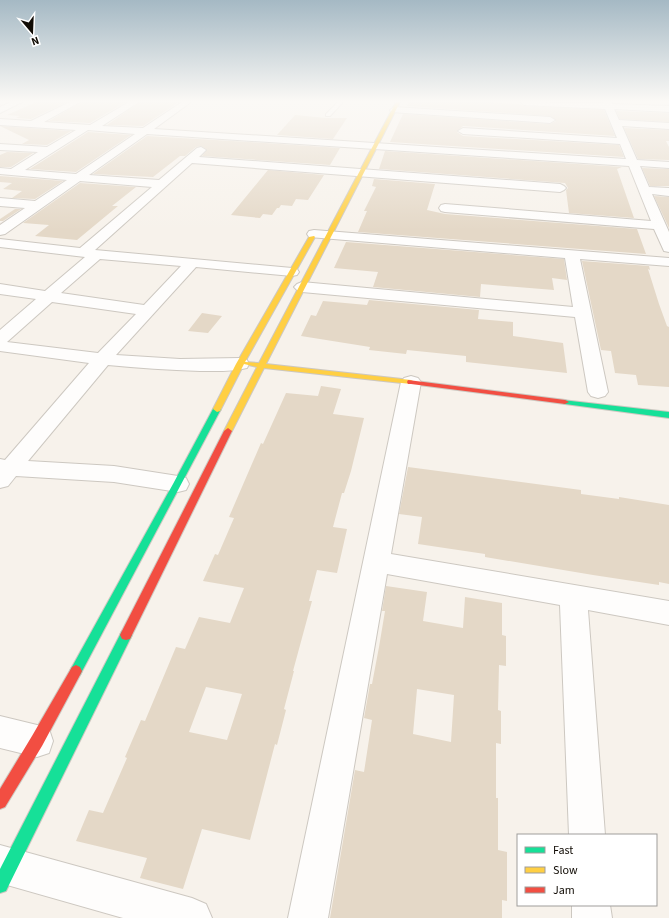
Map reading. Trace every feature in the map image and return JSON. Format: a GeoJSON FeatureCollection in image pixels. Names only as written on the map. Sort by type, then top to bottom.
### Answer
{"type":"FeatureCollection","features":[{"type":"Feature","properties":{"kind":"street"},"geometry":{"type":"LineString","coordinates":[[13,172],[57,145]]}},
{"type":"Feature","properties":{"kind":"street"},"geometry":{"type":"LineString","coordinates":[[0,231],[125,145]]}},
{"type":"Feature","properties":{"kind":"street"},"geometry":{"type":"LineString","coordinates":[[0,339],[50,296],[161,184],[206,145]]}},
{"type":"Feature","properties":{"kind":"street"},"geometry":{"type":"LineString","coordinates":[[315,145],[361,149],[375,147],[457,152],[559,166],[633,164],[669,165]]}},
{"type":"Feature","properties":{"kind":"street"},"geometry":{"type":"LineString","coordinates":[[361,149],[363,145]]}},
{"type":"Feature","properties":{"kind":"street"},"geometry":{"type":"LineString","coordinates":[[457,152],[459,145]]}},
{"type":"Feature","properties":{"kind":"street"},"geometry":{"type":"LineString","coordinates":[[625,145],[669,248]]}},
{"type":"Feature","properties":{"kind":"street"},"geometry":{"type":"LineString","coordinates":[[0,147],[48,150]]}},
{"type":"Feature","properties":{"kind":"street"},"geometry":{"type":"LineString","coordinates":[[0,802],[37,741],[178,484],[259,353],[302,287],[329,235],[352,171],[375,147]]}},
{"type":"Feature","properties":{"kind":"street"},"geometry":{"type":"LineString","coordinates":[[189,160],[352,171],[560,188]]}},
{"type":"Feature","properties":{"kind":"street"},"geometry":{"type":"LineString","coordinates":[[559,166],[561,217]]}},
{"type":"Feature","properties":{"kind":"street"},"geometry":{"type":"LineString","coordinates":[[0,171],[161,184]]}},
{"type":"Feature","properties":{"kind":"street"},"geometry":{"type":"LineString","coordinates":[[435,243],[453,180]]}},
{"type":"Feature","properties":{"kind":"street"},"geometry":{"type":"LineString","coordinates":[[645,190],[669,192]]}},
{"type":"Feature","properties":{"kind":"street"},"geometry":{"type":"LineString","coordinates":[[0,202],[38,205]]}},
{"type":"Feature","properties":{"kind":"street"},"geometry":{"type":"LineString","coordinates":[[445,208],[660,226]]}},
{"type":"Feature","properties":{"kind":"street"},"geometry":{"type":"LineString","coordinates":[[192,918],[3,872],[261,366],[259,353],[292,272],[317,228],[329,235],[669,262]]}},
{"type":"Feature","properties":{"kind":"street"},"geometry":{"type":"LineString","coordinates":[[0,243],[292,272]]}},
{"type":"Feature","properties":{"kind":"street"},"geometry":{"type":"LineString","coordinates":[[572,255],[598,392]]}},
{"type":"Feature","properties":{"kind":"street"},"geometry":{"type":"LineString","coordinates":[[4,472],[103,359],[192,263]]}},
{"type":"Feature","properties":{"kind":"street"},"geometry":{"type":"LineString","coordinates":[[302,287],[582,313]]}},
{"type":"Feature","properties":{"kind":"street"},"geometry":{"type":"LineString","coordinates":[[0,289],[148,311]]}},
{"type":"Feature","properties":{"kind":"street"},"geometry":{"type":"LineString","coordinates":[[0,346],[146,364],[203,366],[259,353]]}},
{"type":"Feature","properties":{"kind":"street"},"geometry":{"type":"LineString","coordinates":[[259,353],[261,366]]}},
{"type":"Feature","properties":{"kind":"street"},"geometry":{"type":"LineString","coordinates":[[261,366],[411,382],[669,415]]}},
{"type":"Feature","properties":{"kind":"street"},"geometry":{"type":"LineString","coordinates":[[308,918],[411,382]]}},
{"type":"Feature","properties":{"kind":"street"},"geometry":{"type":"LineString","coordinates":[[4,472],[41,468],[114,474],[178,484]]}},
{"type":"Feature","properties":{"kind":"street"},"geometry":{"type":"LineString","coordinates":[[376,562],[669,614]]}},
{"type":"Feature","properties":{"kind":"street"},"geometry":{"type":"LineString","coordinates":[[573,596],[587,834]]}},
{"type":"Feature","properties":{"kind":"street"},"geometry":{"type":"LineString","coordinates":[[0,732],[37,741]]}},
{"type":"Feature","properties":{"kind":"street"},"geometry":{"type":"LineString","coordinates":[[591,906],[592,918]]}},
{"type":"Feature","properties":{"kind":"building"},"geometry":{"type":"Polygon","coordinates":[[[68,145],[116,145],[76,172],[30,169],[68,145]]]}},
{"type":"Feature","properties":{"kind":"building"},"geometry":{"type":"Polygon","coordinates":[[[134,145],[292,145],[340,148],[330,165],[202,156],[207,150],[201,146],[196,147],[185,156],[180,156],[153,177],[93,174],[134,145]]]}},
{"type":"Feature","properties":{"kind":"building"},"geometry":{"type":"Polygon","coordinates":[[[434,145],[619,145],[624,157],[434,145]]]}},
{"type":"Feature","properties":{"kind":"building"},"geometry":{"type":"Polygon","coordinates":[[[632,145],[668,145],[669,147],[669,160],[638,159],[632,145]]]}},
{"type":"Feature","properties":{"kind":"building"},"geometry":{"type":"Polygon","coordinates":[[[385,151],[622,167],[617,169],[634,218],[569,213],[566,190],[568,188],[565,183],[379,169],[385,151]]]}},
{"type":"Feature","properties":{"kind":"building"},"geometry":{"type":"Polygon","coordinates":[[[7,152],[33,153],[11,167],[0,167],[0,155],[7,152]]]}},
{"type":"Feature","properties":{"kind":"building"},"geometry":{"type":"Polygon","coordinates":[[[642,168],[669,169],[669,186],[650,186],[642,168]]]}},
{"type":"Feature","properties":{"kind":"building"},"geometry":{"type":"Polygon","coordinates":[[[268,170],[324,175],[308,200],[296,199],[292,206],[281,205],[272,215],[263,214],[260,218],[231,215],[268,170]]]}},
{"type":"Feature","properties":{"kind":"building"},"geometry":{"type":"Polygon","coordinates":[[[0,176],[63,181],[35,199],[12,198],[22,191],[3,189],[12,183],[0,182],[0,176]]]}},
{"type":"Feature","properties":{"kind":"building"},"geometry":{"type":"Polygon","coordinates":[[[374,179],[435,184],[427,210],[445,214],[637,229],[646,254],[358,232],[367,211],[364,211],[376,187],[372,186],[374,179]]]}},
{"type":"Feature","properties":{"kind":"building"},"geometry":{"type":"Polygon","coordinates":[[[80,183],[136,187],[112,206],[118,206],[77,240],[35,236],[49,225],[23,223],[80,183]]]}},
{"type":"Feature","properties":{"kind":"building"},"geometry":{"type":"Polygon","coordinates":[[[654,196],[669,197],[669,228],[654,196]]]}},
{"type":"Feature","properties":{"kind":"building"},"geometry":{"type":"Polygon","coordinates":[[[15,209],[21,209],[3,221],[0,221],[0,219],[15,209]]]}},
{"type":"Feature","properties":{"kind":"building"},"geometry":{"type":"Polygon","coordinates":[[[346,242],[564,259],[567,280],[552,278],[554,290],[481,284],[480,297],[373,287],[378,272],[334,268],[346,242]]]}},
{"type":"Feature","properties":{"kind":"building"},"geometry":{"type":"Polygon","coordinates":[[[582,261],[649,266],[650,270],[648,269],[659,304],[667,326],[669,327],[669,387],[638,385],[636,375],[615,373],[611,351],[601,350],[582,261]]]}},
{"type":"Feature","properties":{"kind":"building"},"geometry":{"type":"Polygon","coordinates":[[[369,300],[479,310],[478,319],[513,322],[513,336],[563,343],[567,373],[466,362],[466,356],[407,350],[406,354],[369,350],[370,347],[301,336],[311,315],[316,316],[323,301],[367,305],[369,300]]]}},
{"type":"Feature","properties":{"kind":"building"},"geometry":{"type":"Polygon","coordinates":[[[202,313],[222,316],[208,333],[188,331],[202,313]]]}},
{"type":"Feature","properties":{"kind":"building"},"geometry":{"type":"Polygon","coordinates":[[[321,386],[341,389],[333,414],[364,418],[351,471],[344,493],[342,493],[333,527],[347,529],[337,573],[317,570],[309,601],[312,601],[284,709],[286,710],[277,745],[275,744],[250,840],[202,829],[183,889],[140,878],[147,858],[76,841],[89,810],[103,813],[127,758],[125,757],[141,720],[145,721],[176,647],[185,649],[199,617],[230,623],[244,588],[203,581],[215,554],[218,555],[234,518],[229,517],[261,443],[263,444],[286,393],[318,396],[321,386]],[[206,687],[189,732],[227,740],[242,694],[206,687]]]}},
{"type":"Feature","properties":{"kind":"building"},"geometry":{"type":"Polygon","coordinates":[[[408,467],[581,490],[581,494],[619,499],[619,497],[669,505],[669,584],[659,582],[659,585],[593,575],[485,557],[485,554],[418,544],[422,517],[399,514],[408,467]]]}},
{"type":"Feature","properties":{"kind":"building"},"geometry":{"type":"Polygon","coordinates":[[[386,586],[427,592],[423,621],[463,628],[465,597],[502,603],[502,635],[506,636],[506,666],[499,665],[498,710],[501,711],[501,744],[496,743],[496,798],[498,798],[498,850],[507,852],[507,901],[502,900],[502,918],[330,918],[355,770],[364,772],[372,720],[364,718],[379,647],[385,611],[382,611],[386,586]],[[417,689],[413,734],[451,742],[454,695],[417,689]]]}},
{"type":"Feature","properties":{"kind":"traffic: fast"},"geometry":{"type":"LineString","coordinates":[[565,402],[669,415]]}},
{"type":"Feature","properties":{"kind":"traffic: fast"},"geometry":{"type":"LineString","coordinates":[[76,671],[217,409]]}},
{"type":"Feature","properties":{"kind":"traffic: fast"},"geometry":{"type":"LineString","coordinates":[[0,885],[126,635]]}},
{"type":"Feature","properties":{"kind":"traffic: slow"},"geometry":{"type":"LineString","coordinates":[[228,431],[376,145]]}},
{"type":"Feature","properties":{"kind":"traffic: slow"},"geometry":{"type":"LineString","coordinates":[[217,409],[240,364],[312,237]]}},
{"type":"Feature","properties":{"kind":"traffic: slow"},"geometry":{"type":"LineString","coordinates":[[247,364],[411,382]]}},
{"type":"Feature","properties":{"kind":"traffic: jam"},"geometry":{"type":"LineString","coordinates":[[411,382],[565,402]]}},
{"type":"Feature","properties":{"kind":"traffic: jam"},"geometry":{"type":"LineString","coordinates":[[126,635],[228,431]]}},
{"type":"Feature","properties":{"kind":"traffic: jam"},"geometry":{"type":"LineString","coordinates":[[0,802],[37,741],[76,671]]}}]}
